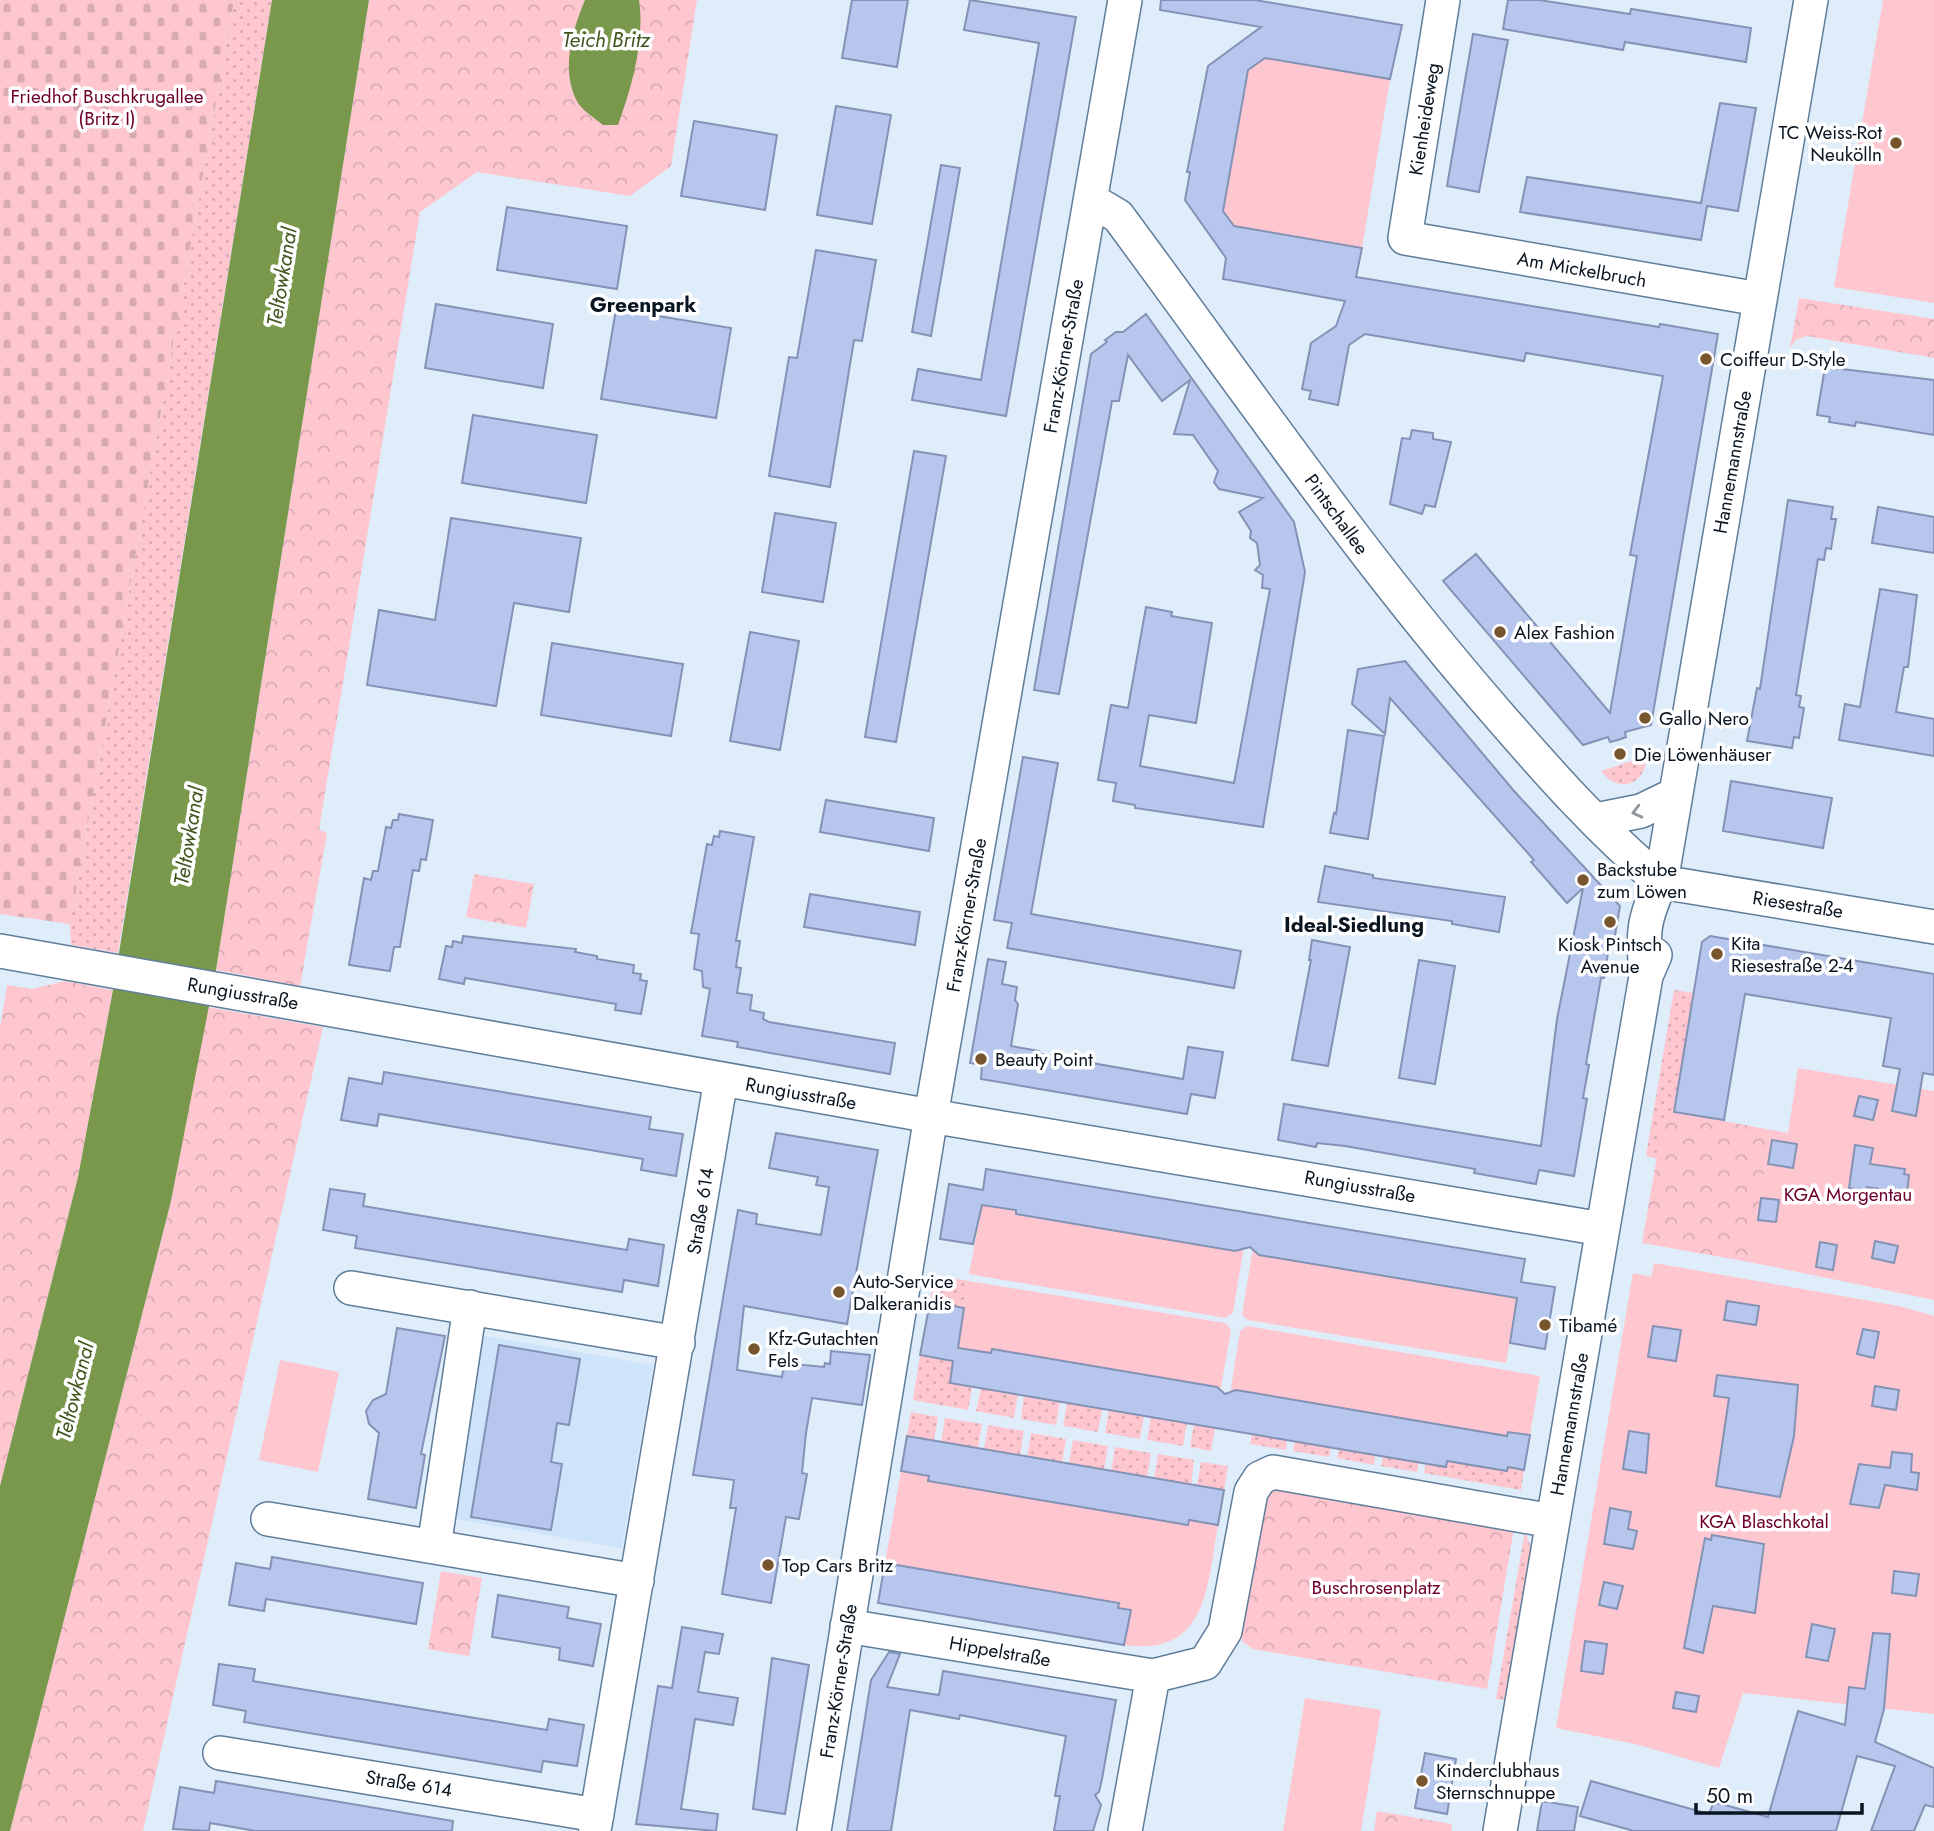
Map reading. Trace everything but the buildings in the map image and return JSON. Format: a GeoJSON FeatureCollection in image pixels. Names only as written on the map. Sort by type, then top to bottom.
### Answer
{"type":"FeatureCollection","features":[{"type":"Feature","properties":{"kind":"street","name":"Franz-Körner-Straße"},"geometry":{"type":"LineString","coordinates":[[814,1831],[931,1116],[1125,0]]}},
{"type":"Feature","properties":{"kind":"street","name":"Kienheideweg"},"geometry":{"type":"LineString","coordinates":[[1405,238],[1443,0]]}},
{"type":"Feature","properties":{"kind":"street","name":"Hannemannstraße"},"geometry":{"type":"LineString","coordinates":[[1500,1831],[1646,976],[1665,926],[1661,882],[1674,795],[1811,0]]}},
{"type":"Feature","properties":{"kind":"street","name":"Pintschallee"},"geometry":{"type":"LineString","coordinates":[[1091,200],[1118,216],[1397,593],[1560,786],[1622,849],[1661,882]]}},
{"type":"Feature","properties":{"kind":"street","name":"Am Mickelbruch"},"geometry":{"type":"LineString","coordinates":[[1405,238],[1759,299]]}},
{"type":"Feature","properties":{"kind":"street"},"geometry":{"type":"LineString","coordinates":[[1596,820],[1641,811],[1674,795]]}},
{"type":"Feature","properties":{"kind":"street","name":"Riesestraße"},"geometry":{"type":"LineString","coordinates":[[1661,882],[1934,927]]}},
{"type":"Feature","properties":{"kind":"street","name":"Rungiusstraße"},"geometry":{"type":"LineString","coordinates":[[0,951],[931,1116],[1602,1229]]}},
{"type":"Feature","properties":{"kind":"street","name":"Straße 614"},"geometry":{"type":"LineString","coordinates":[[220,1753],[596,1820],[721,1079]]}},
{"type":"Feature","properties":{"kind":"street"},"geometry":{"type":"LineString","coordinates":[[351,1288],[678,1343]]}},
{"type":"Feature","properties":{"kind":"street"},"geometry":{"type":"LineString","coordinates":[[434,1547],[470,1307]]}},
{"type":"Feature","properties":{"kind":"street"},"geometry":{"type":"LineString","coordinates":[[1125,1831],[1153,1676],[1205,1663],[1214,1652],[1225,1631],[1251,1492],[1260,1478],[1273,1472],[1552,1521]]}},
{"type":"Feature","properties":{"kind":"street"},"geometry":{"type":"LineString","coordinates":[[268,1519],[637,1581]]}},
{"type":"Feature","properties":{"kind":"street","name":"Hippelstraße"},"geometry":{"type":"LineString","coordinates":[[847,1626],[1153,1676]]}},
{"type":"Feature","properties":{"kind":"shaded area"},"geometry":{"type":"Polygon","coordinates":[[[480,1335],[653,1365],[622,1548],[449,1518],[480,1335]]]}},
{"type":"Feature","properties":{"kind":"green space","name":"Friedhof Buschkrugallee (Britz I)"},"geometry":{"type":"Polygon","coordinates":[[[0,0],[234,0],[70,924],[0,914],[0,0]]]}},
{"type":"Feature","properties":{"kind":"green space"},"geometry":{"type":"Polygon","coordinates":[[[234,0],[272,0],[118,953],[71,945],[70,924],[234,0]]]}},
{"type":"Feature","properties":{"kind":"green space"},"geometry":{"type":"Polygon","coordinates":[[[369,0],[697,0],[671,166],[630,196],[477,172],[420,212],[319,830],[327,833],[300,986],[216,970],[369,0]]]}},
{"type":"Feature","properties":{"kind":"green space","name":"TC Weiss-Rot Neukölln"},"geometry":{"type":"Polygon","coordinates":[[[1883,0],[1934,0],[1934,303],[1834,287],[1883,0]]]}},
{"type":"Feature","properties":{"kind":"green space"},"geometry":{"type":"Polygon","coordinates":[[[1265,58],[1390,79],[1362,248],[1234,226],[1223,211],[1248,70],[1265,58]]]}},
{"type":"Feature","properties":{"kind":"green space"},"geometry":{"type":"Polygon","coordinates":[[[1799,298],[1934,319],[1934,358],[1807,336],[1796,340],[1790,348],[1799,298]]]}},
{"type":"Feature","properties":{"kind":"green space"},"geometry":{"type":"Polygon","coordinates":[[[1647,756],[1642,774],[1630,783],[1616,783],[1601,771],[1647,756]]]}},
{"type":"Feature","properties":{"kind":"green space"},"geometry":{"type":"Polygon","coordinates":[[[474,874],[534,884],[526,928],[466,917],[474,874]]]}},
{"type":"Feature","properties":{"kind":"green space"},"geometry":{"type":"Polygon","coordinates":[[[65,981],[113,990],[78,1177],[0,1486],[0,1028],[7,985],[32,989],[65,981]]]}},
{"type":"Feature","properties":{"kind":"green space"},"geometry":{"type":"Polygon","coordinates":[[[1674,990],[1693,993],[1674,1112],[1658,1159],[1646,1156],[1674,990]]]}},
{"type":"Feature","properties":{"kind":"green space"},"geometry":{"type":"Polygon","coordinates":[[[207,1007],[323,1027],[143,1831],[10,1831],[171,1201],[207,1007]]]}},
{"type":"Feature","properties":{"kind":"green space","name":"KGA Morgentau"},"geometry":{"type":"Polygon","coordinates":[[[1798,1068],[1934,1091],[1934,1300],[1749,1262],[1771,1130],[1788,1133],[1798,1068]]]}},
{"type":"Feature","properties":{"kind":"green space"},"geometry":{"type":"Polygon","coordinates":[[[1665,1110],[1771,1130],[1749,1262],[1642,1243],[1665,1110]]]}},
{"type":"Feature","properties":{"kind":"green space"},"geometry":{"type":"Polygon","coordinates":[[[982,1205],[1016,1210],[1016,1215],[1235,1251],[1244,1246],[1233,1313],[1226,1318],[969,1274],[982,1205]]]}},
{"type":"Feature","properties":{"kind":"green space"},"geometry":{"type":"Polygon","coordinates":[[[1253,1248],[1260,1255],[1495,1295],[1518,1292],[1506,1363],[1248,1320],[1242,1315],[1253,1248]]]}},
{"type":"Feature","properties":{"kind":"green space","name":"KGA Blaschkotal"},"geometry":{"type":"Polygon","coordinates":[[[1654,1263],[1899,1306],[1934,1316],[1934,1714],[1743,1693],[1719,1768],[1635,1744],[1556,1728],[1633,1273],[1651,1277],[1654,1263]]]}},
{"type":"Feature","properties":{"kind":"green space"},"geometry":{"type":"Polygon","coordinates":[[[934,1275],[968,1281],[964,1308],[930,1302],[934,1275]]]}},
{"type":"Feature","properties":{"kind":"green space"},"geometry":{"type":"Polygon","coordinates":[[[968,1281],[1225,1323],[1231,1329],[1220,1393],[958,1348],[968,1281]]]}},
{"type":"Feature","properties":{"kind":"green space"},"geometry":{"type":"Polygon","coordinates":[[[1247,1326],[1540,1376],[1530,1435],[1508,1432],[1507,1436],[1236,1390],[1230,1395],[1240,1331],[1247,1326]]]}},
{"type":"Feature","properties":{"kind":"green space"},"geometry":{"type":"Polygon","coordinates":[[[920,1355],[953,1361],[950,1383],[972,1387],[968,1410],[913,1400],[920,1355]]]}},
{"type":"Feature","properties":{"kind":"green space"},"geometry":{"type":"Polygon","coordinates":[[[280,1360],[339,1372],[318,1472],[259,1460],[280,1360]]]}},
{"type":"Feature","properties":{"kind":"green space"},"geometry":{"type":"Polygon","coordinates":[[[981,1388],[1018,1394],[1014,1418],[976,1411],[981,1388]]]}},
{"type":"Feature","properties":{"kind":"green space"},"geometry":{"type":"Polygon","coordinates":[[[1024,1395],[1060,1401],[1056,1425],[1021,1419],[1024,1395]]]}},
{"type":"Feature","properties":{"kind":"green space"},"geometry":{"type":"Polygon","coordinates":[[[1067,1403],[1102,1409],[1098,1432],[1063,1426],[1067,1403]]]}},
{"type":"Feature","properties":{"kind":"green space"},"geometry":{"type":"Polygon","coordinates":[[[1109,1410],[1144,1416],[1140,1439],[1105,1433],[1109,1410]]]}},
{"type":"Feature","properties":{"kind":"green space"},"geometry":{"type":"Polygon","coordinates":[[[911,1412],[938,1417],[934,1441],[907,1436],[911,1412]]]}},
{"type":"Feature","properties":{"kind":"green space"},"geometry":{"type":"Polygon","coordinates":[[[1151,1417],[1187,1423],[1183,1446],[1147,1440],[1151,1417]]]}},
{"type":"Feature","properties":{"kind":"green space"},"geometry":{"type":"Polygon","coordinates":[[[945,1418],[982,1424],[978,1448],[941,1442],[945,1418]]]}},
{"type":"Feature","properties":{"kind":"green space"},"geometry":{"type":"Polygon","coordinates":[[[1194,1424],[1215,1428],[1211,1451],[1190,1447],[1194,1424]]]}},
{"type":"Feature","properties":{"kind":"green space"},"geometry":{"type":"Polygon","coordinates":[[[988,1425],[1024,1431],[1020,1456],[984,1449],[988,1425]]]}},
{"type":"Feature","properties":{"kind":"green space"},"geometry":{"type":"Polygon","coordinates":[[[1031,1433],[1066,1439],[1062,1463],[1027,1457],[1031,1433]]]}},
{"type":"Feature","properties":{"kind":"green space"},"geometry":{"type":"Polygon","coordinates":[[[1252,1434],[1287,1440],[1286,1450],[1250,1444],[1252,1434]]]}},
{"type":"Feature","properties":{"kind":"green space"},"geometry":{"type":"Polygon","coordinates":[[[1073,1440],[1108,1446],[1104,1470],[1069,1464],[1073,1440]]]}},
{"type":"Feature","properties":{"kind":"green space"},"geometry":{"type":"Polygon","coordinates":[[[1295,1441],[1331,1447],[1329,1457],[1293,1451],[1295,1441]]]}},
{"type":"Feature","properties":{"kind":"green space"},"geometry":{"type":"Polygon","coordinates":[[[1115,1447],[1151,1453],[1147,1477],[1111,1471],[1115,1447]]]}},
{"type":"Feature","properties":{"kind":"green space"},"geometry":{"type":"Polygon","coordinates":[[[1339,1449],[1375,1455],[1374,1465],[1337,1458],[1339,1449]]]}},
{"type":"Feature","properties":{"kind":"green space"},"geometry":{"type":"Polygon","coordinates":[[[1158,1454],[1194,1460],[1191,1485],[1154,1478],[1158,1454]]]}},
{"type":"Feature","properties":{"kind":"green space"},"geometry":{"type":"Polygon","coordinates":[[[1383,1456],[1419,1462],[1417,1472],[1381,1466],[1383,1456]]]}},
{"type":"Feature","properties":{"kind":"green space"},"geometry":{"type":"Polygon","coordinates":[[[1447,1461],[1506,1471],[1508,1467],[1524,1470],[1521,1490],[1424,1473],[1426,1463],[1446,1467],[1447,1461]]]}},
{"type":"Feature","properties":{"kind":"green space"},"geometry":{"type":"Polygon","coordinates":[[[1201,1462],[1228,1466],[1224,1490],[1197,1486],[1201,1462]]]}},
{"type":"Feature","properties":{"kind":"green space"},"geometry":{"type":"Polygon","coordinates":[[[901,1471],[929,1476],[928,1481],[1188,1525],[1189,1520],[1218,1525],[1206,1593],[1198,1612],[1188,1628],[1173,1640],[1152,1646],[1124,1645],[1131,1610],[1118,1608],[1119,1603],[885,1563],[901,1471]]]}},
{"type":"Feature","properties":{"kind":"green space","name":"Buschrosenplatz"},"geometry":{"type":"Polygon","coordinates":[[[1274,1488],[1514,1528],[1487,1689],[1253,1649],[1243,1642],[1239,1634],[1263,1496],[1274,1488]]]}},
{"type":"Feature","properties":{"kind":"green space"},"geometry":{"type":"Polygon","coordinates":[[[1525,1531],[1531,1548],[1505,1700],[1496,1699],[1525,1531]]]}},
{"type":"Feature","properties":{"kind":"green space"},"geometry":{"type":"Polygon","coordinates":[[[441,1571],[482,1578],[469,1656],[428,1649],[441,1571]]]}},
{"type":"Feature","properties":{"kind":"green space"},"geometry":{"type":"Polygon","coordinates":[[[1305,1698],[1381,1710],[1361,1831],[1283,1831],[1305,1698]]]}},
{"type":"Feature","properties":{"kind":"green space"},"geometry":{"type":"Polygon","coordinates":[[[1377,1811],[1452,1824],[1451,1831],[1374,1831],[1377,1811]]]}},
{"type":"Feature","properties":{"kind":"water","name":"Teltowkanal"},"geometry":{"type":"Polygon","coordinates":[[[272,0],[369,0],[216,970],[171,1201],[10,1831],[0,1831],[0,1486],[78,1177],[113,990],[272,0]]]}},
{"type":"Feature","properties":{"kind":"water","name":"Teich Britz"},"geometry":{"type":"Polygon","coordinates":[[[585,0],[639,0],[639,47],[618,125],[603,125],[580,106],[573,91],[570,51],[585,0]]]}},
{"type":"Feature","properties":{"kind":"place","name":"TC Weiss-Rot Neukölln"},"geometry":{"type":"Point","coordinates":[1896,143]}},
{"type":"Feature","properties":{"kind":"place","name":"Coiffeur D-Style"},"geometry":{"type":"Point","coordinates":[1706,359]}},
{"type":"Feature","properties":{"kind":"place","name":"Alex Fashion"},"geometry":{"type":"Point","coordinates":[1500,632]}},
{"type":"Feature","properties":{"kind":"place","name":"Gallo Nero"},"geometry":{"type":"Point","coordinates":[1645,718]}},
{"type":"Feature","properties":{"kind":"place","name":"Die Löwenhäuser"},"geometry":{"type":"Point","coordinates":[1620,754]}},
{"type":"Feature","properties":{"kind":"place","name":"Backstube zum Löwen"},"geometry":{"type":"Point","coordinates":[1583,880]}},
{"type":"Feature","properties":{"kind":"place","name":"Kiosk Pintsch Avenue"},"geometry":{"type":"Point","coordinates":[1610,922]}},
{"type":"Feature","properties":{"kind":"place","name":"Kita Riesestraße 2-4"},"geometry":{"type":"Point","coordinates":[1717,954]}},
{"type":"Feature","properties":{"kind":"place","name":"Beauty Point"},"geometry":{"type":"Point","coordinates":[981,1059]}},
{"type":"Feature","properties":{"kind":"place","name":"Auto-Service Dalkeranidis"},"geometry":{"type":"Point","coordinates":[839,1292]}},
{"type":"Feature","properties":{"kind":"place","name":"Tibamé"},"geometry":{"type":"Point","coordinates":[1545,1325]}},
{"type":"Feature","properties":{"kind":"place","name":"Kfz-Gutachten Fels"},"geometry":{"type":"Point","coordinates":[754,1349]}},
{"type":"Feature","properties":{"kind":"place","name":"Top Cars Britz"},"geometry":{"type":"Point","coordinates":[768,1565]}},
{"type":"Feature","properties":{"kind":"place","name":"Kinderclubhaus Sternschnuppe"},"geometry":{"type":"Point","coordinates":[1422,1781]}},
{"type":"Feature","properties":{"kind":"district","name":"Greenpark"},"geometry":{"type":"Point","coordinates":[643,305]}},
{"type":"Feature","properties":{"kind":"district","name":"Ideal-Siedlung"},"geometry":{"type":"Point","coordinates":[1354,925]}}]}
